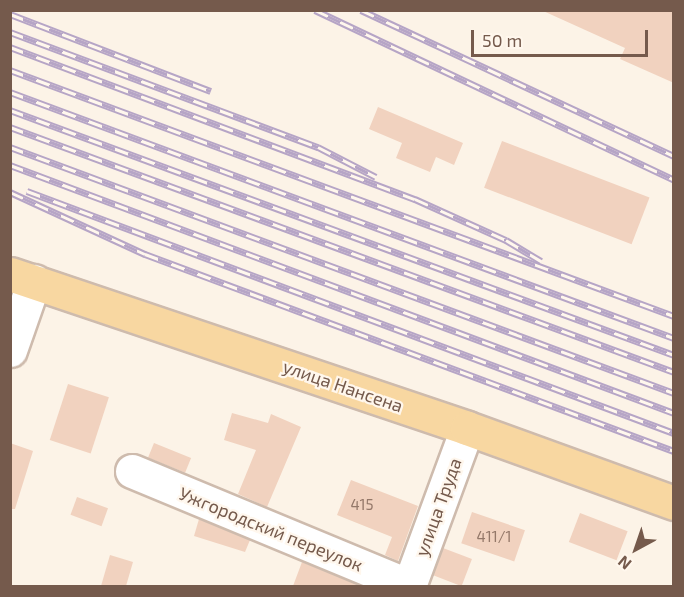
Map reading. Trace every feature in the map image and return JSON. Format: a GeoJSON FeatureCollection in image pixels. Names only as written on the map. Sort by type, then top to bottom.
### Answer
{"type":"FeatureCollection","features":[{"type":"Feature","properties":{"kind":"main road","name":"улица Нансена"},"geometry":{"type":"LineString","coordinates":[[22,278],[467,428],[674,503]]}},
{"type":"Feature","properties":{"kind":"street"},"geometry":{"type":"LineString","coordinates":[[10,350],[22,278]]}},
{"type":"Feature","properties":{"kind":"street","name":"улица Труда"},"geometry":{"type":"LineString","coordinates":[[410,586],[467,428]]}},
{"type":"Feature","properties":{"kind":"street","name":"Ужгородский переулок"},"geometry":{"type":"LineString","coordinates":[[132,471],[410,586]]}},
{"type":"Feature","properties":{"kind":"building"},"geometry":{"type":"Polygon","coordinates":[[[541,10],[674,10],[674,83],[620,59],[625,48],[541,10]]]}},
{"type":"Feature","properties":{"kind":"building"},"geometry":{"type":"Polygon","coordinates":[[[378,107],[463,143],[454,165],[436,157],[430,172],[396,158],[402,143],[369,129],[378,107]]]}},
{"type":"Feature","properties":{"kind":"building"},"geometry":{"type":"Polygon","coordinates":[[[502,141],[650,198],[632,244],[484,188],[502,141]]]}},
{"type":"Feature","properties":{"kind":"building"},"geometry":{"type":"Polygon","coordinates":[[[68,384],[109,397],[91,453],[50,440],[68,384]]]}},
{"type":"Feature","properties":{"kind":"building"},"geometry":{"type":"Polygon","coordinates":[[[232,413],[268,423],[271,414],[301,427],[267,507],[238,494],[256,450],[224,440],[232,413]]]}},
{"type":"Feature","properties":{"kind":"building"},"geometry":{"type":"Polygon","coordinates":[[[10,443],[33,451],[15,509],[10,509],[10,443]]]}},
{"type":"Feature","properties":{"kind":"building"},"geometry":{"type":"Polygon","coordinates":[[[154,443],[191,458],[185,473],[148,458],[154,443]]]}},
{"type":"Feature","properties":{"kind":"building"},"geometry":{"type":"Polygon","coordinates":[[[351,480],[418,506],[398,561],[385,555],[392,537],[337,515],[351,480]]]}},
{"type":"Feature","properties":{"kind":"building"},"geometry":{"type":"Polygon","coordinates":[[[77,497],[108,508],[102,526],[71,515],[77,497]]]}},
{"type":"Feature","properties":{"kind":"building"},"geometry":{"type":"Polygon","coordinates":[[[472,512],[525,530],[514,561],[461,543],[472,512]]]}},
{"type":"Feature","properties":{"kind":"building"},"geometry":{"type":"Polygon","coordinates":[[[580,513],[628,531],[617,560],[569,542],[580,513]]]}},
{"type":"Feature","properties":{"kind":"building"},"geometry":{"type":"Polygon","coordinates":[[[199,519],[250,540],[245,552],[194,536],[199,519]]]}},
{"type":"Feature","properties":{"kind":"building"},"geometry":{"type":"Polygon","coordinates":[[[443,548],[472,559],[462,586],[433,575],[443,548]]]}},
{"type":"Feature","properties":{"kind":"building"},"geometry":{"type":"Polygon","coordinates":[[[110,555],[133,562],[126,586],[101,586],[110,555]]]}},
{"type":"Feature","properties":{"kind":"building"},"geometry":{"type":"Polygon","coordinates":[[[302,562],[362,586],[293,586],[302,562]]]}},
{"type":"Feature","properties":{"kind":"railway"},"geometry":{"type":"LineString","coordinates":[[315,10],[674,180]]}},
{"type":"Feature","properties":{"kind":"railway"},"geometry":{"type":"LineString","coordinates":[[361,10],[674,156]]}},
{"type":"Feature","properties":{"kind":"railway"},"geometry":{"type":"LineString","coordinates":[[10,14],[211,91]]}},
{"type":"Feature","properties":{"kind":"railway"},"geometry":{"type":"LineString","coordinates":[[10,32],[318,147],[376,177]]}},
{"type":"Feature","properties":{"kind":"railway"},"geometry":{"type":"LineString","coordinates":[[10,47],[415,199],[506,240],[541,261]]}},
{"type":"Feature","properties":{"kind":"railway"},"geometry":{"type":"LineString","coordinates":[[10,70],[674,316]]}},
{"type":"Feature","properties":{"kind":"railway"},"geometry":{"type":"LineString","coordinates":[[10,92],[674,338]]}},
{"type":"Feature","properties":{"kind":"railway"},"geometry":{"type":"LineString","coordinates":[[10,110],[674,355]]}},
{"type":"Feature","properties":{"kind":"railway"},"geometry":{"type":"LineString","coordinates":[[10,127],[674,372]]}},
{"type":"Feature","properties":{"kind":"railway"},"geometry":{"type":"LineString","coordinates":[[10,147],[674,393]]}},
{"type":"Feature","properties":{"kind":"railway"},"geometry":{"type":"LineString","coordinates":[[10,165],[674,413]]}},
{"type":"Feature","properties":{"kind":"railway"},"geometry":{"type":"LineString","coordinates":[[27,191],[674,433]]}},
{"type":"Feature","properties":{"kind":"railway"},"geometry":{"type":"LineString","coordinates":[[10,192],[145,254],[674,451]]}}]}
